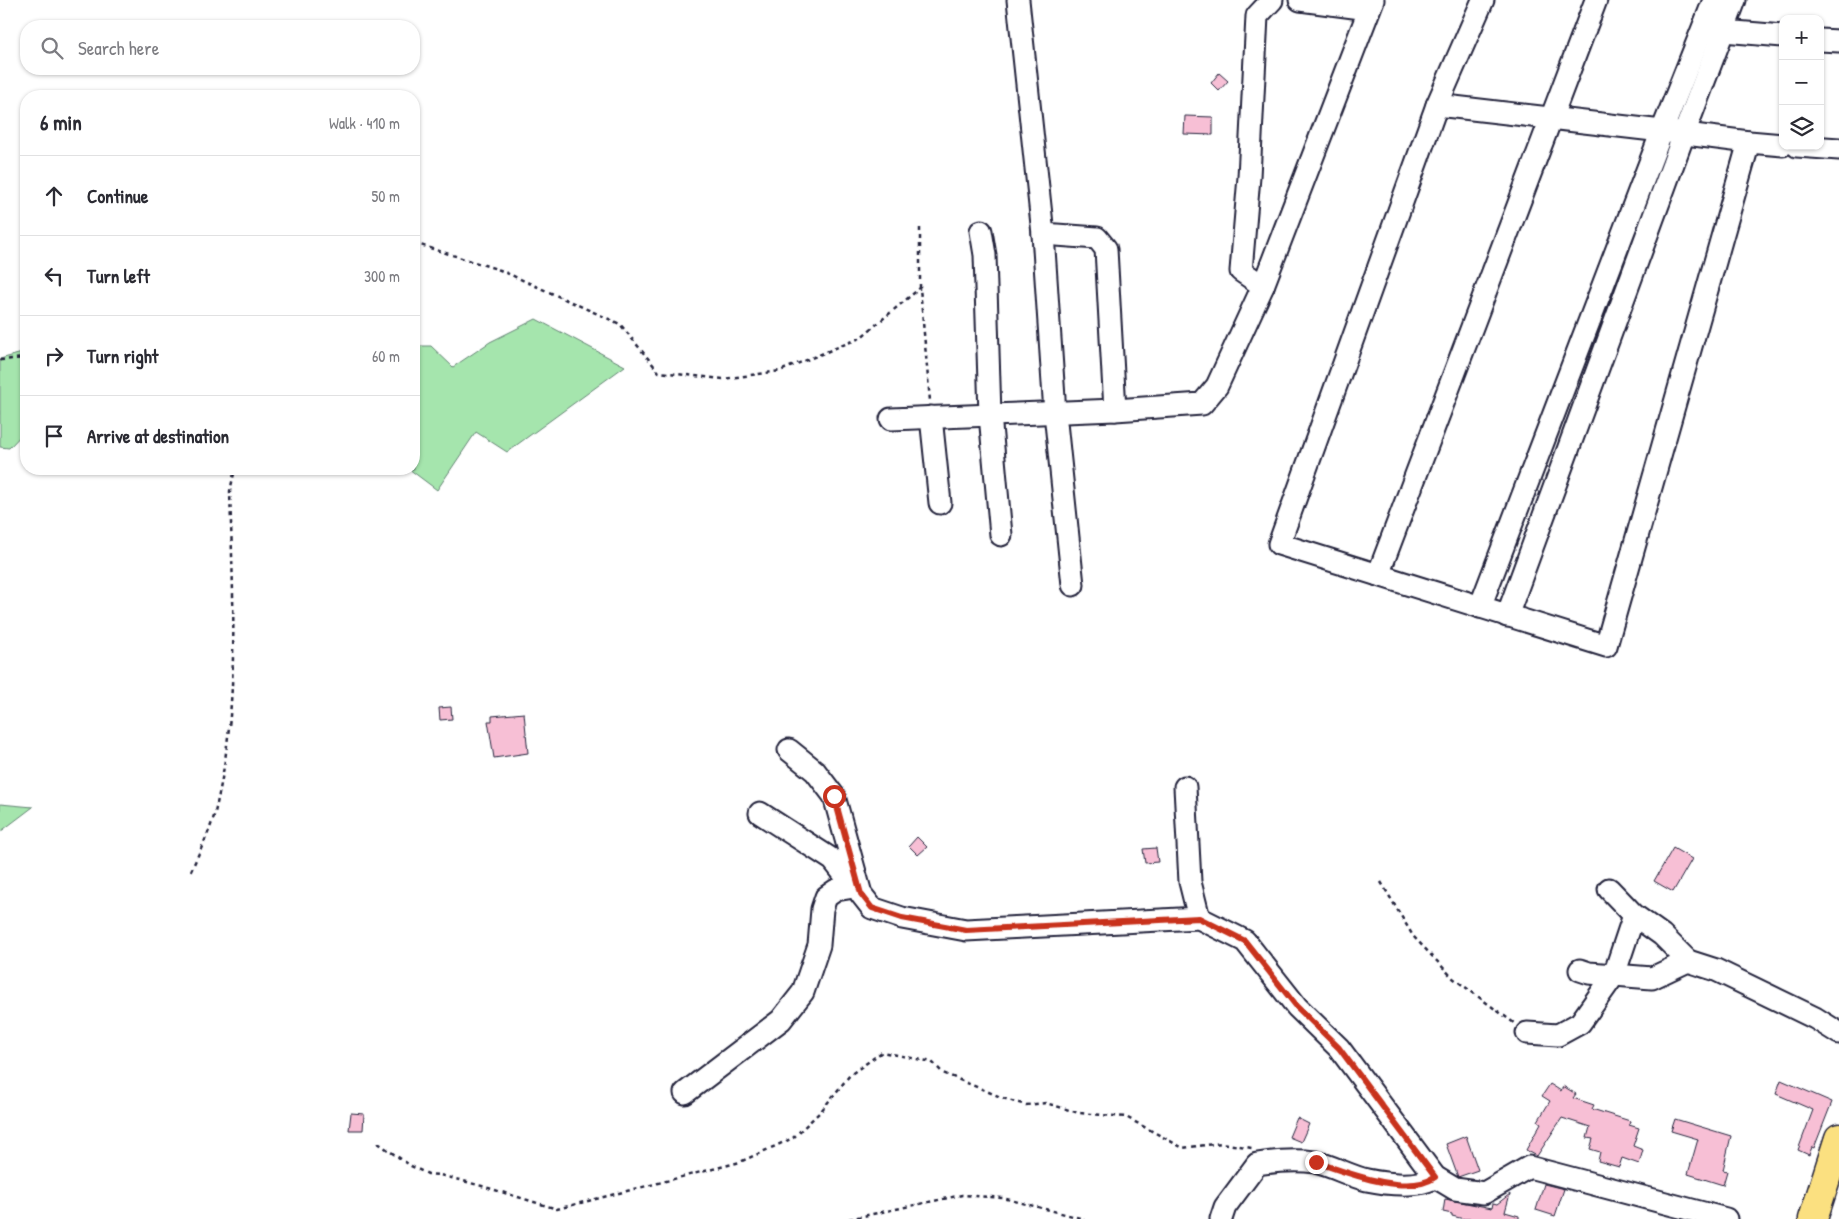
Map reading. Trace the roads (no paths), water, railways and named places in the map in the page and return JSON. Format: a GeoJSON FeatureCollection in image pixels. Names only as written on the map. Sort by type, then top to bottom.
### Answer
{"type":"FeatureCollection","features":[{"type":"Feature","properties":{"kind":"highway"},"geometry":{"type":"LineString","coordinates":[[1813,1219],[1839,1138]]}},
{"type":"Feature","properties":{"kind":"street"},"geometry":{"type":"LineString","coordinates":[[1018,0],[1043,234],[1055,413],[1073,586]]}},
{"type":"Feature","properties":{"kind":"street"},"geometry":{"type":"LineString","coordinates":[[1263,286],[1241,271],[1249,177],[1257,16],[1272,0]]}},
{"type":"Feature","properties":{"kind":"street"},"geometry":{"type":"LineString","coordinates":[[891,419],[1055,413],[1202,404],[1217,386],[1263,286],[1371,5],[1300,0]]}},
{"type":"Feature","properties":{"kind":"street"},"geometry":{"type":"LineString","coordinates":[[1483,0],[1437,105],[1279,544],[1606,646],[1749,142]]}},
{"type":"Feature","properties":{"kind":"street"},"geometry":{"type":"LineString","coordinates":[[1378,576],[1596,0]]}},
{"type":"Feature","properties":{"kind":"street"},"geometry":{"type":"LineString","coordinates":[[1480,607],[1714,0]]}},
{"type":"Feature","properties":{"kind":"street"},"geometry":{"type":"LineString","coordinates":[[1507,616],[1735,0]]}},
{"type":"Feature","properties":{"kind":"street"},"geometry":{"type":"LineString","coordinates":[[1723,31],[1779,36]]}},
{"type":"Feature","properties":{"kind":"street"},"geometry":{"type":"LineString","coordinates":[[1824,40],[1839,41]]}},
{"type":"Feature","properties":{"kind":"street"},"geometry":{"type":"LineString","coordinates":[[1437,105],[1779,145]]}},
{"type":"Feature","properties":{"kind":"street"},"geometry":{"type":"LineString","coordinates":[[1824,149],[1839,150]]}},
{"type":"Feature","properties":{"kind":"street"},"geometry":{"type":"LineString","coordinates":[[980,231],[986,255],[990,415],[1001,534]]}},
{"type":"Feature","properties":{"kind":"street"},"geometry":{"type":"LineString","coordinates":[[1043,234],[1097,238],[1106,249],[1115,410]]}},
{"type":"Feature","properties":{"kind":"street"},"geometry":{"type":"LineString","coordinates":[[931,417],[940,503]]}},
{"type":"Feature","properties":{"kind":"street"},"geometry":{"type":"LineString","coordinates":[[789,750],[815,771],[834,796],[857,890]]}},
{"type":"Feature","properties":{"kind":"street"},"geometry":{"type":"LineString","coordinates":[[1185,788],[1190,882],[1199,918]]}},
{"type":"Feature","properties":{"kind":"street"},"geometry":{"type":"LineString","coordinates":[[760,813],[833,860],[872,908],[902,918],[966,930],[1199,918],[1245,941],[1297,1007],[1339,1048],[1435,1177],[1455,1189],[1484,1193],[1529,1167],[1726,1219]]}},
{"type":"Feature","properties":{"kind":"street"},"geometry":{"type":"LineString","coordinates":[[1609,889],[1634,915],[1662,935],[1688,961],[1716,970],[1815,1018],[1839,1033]]}},
{"type":"Feature","properties":{"kind":"street"},"geometry":{"type":"LineString","coordinates":[[685,1093],[781,1020],[803,992],[819,945],[822,909],[826,896],[836,890],[857,890]]}},
{"type":"Feature","properties":{"kind":"street"},"geometry":{"type":"LineString","coordinates":[[1527,1033],[1558,1035],[1580,1023],[1614,975],[1634,915]]}},
{"type":"Feature","properties":{"kind":"street"},"geometry":{"type":"LineString","coordinates":[[1580,970],[1652,978],[1688,961]]}},
{"type":"Feature","properties":{"kind":"street"},"geometry":{"type":"LineString","coordinates":[[1221,1219],[1225,1207],[1257,1164],[1283,1160],[1316,1162],[1366,1180],[1405,1184],[1427,1182],[1435,1177]]}}]}
